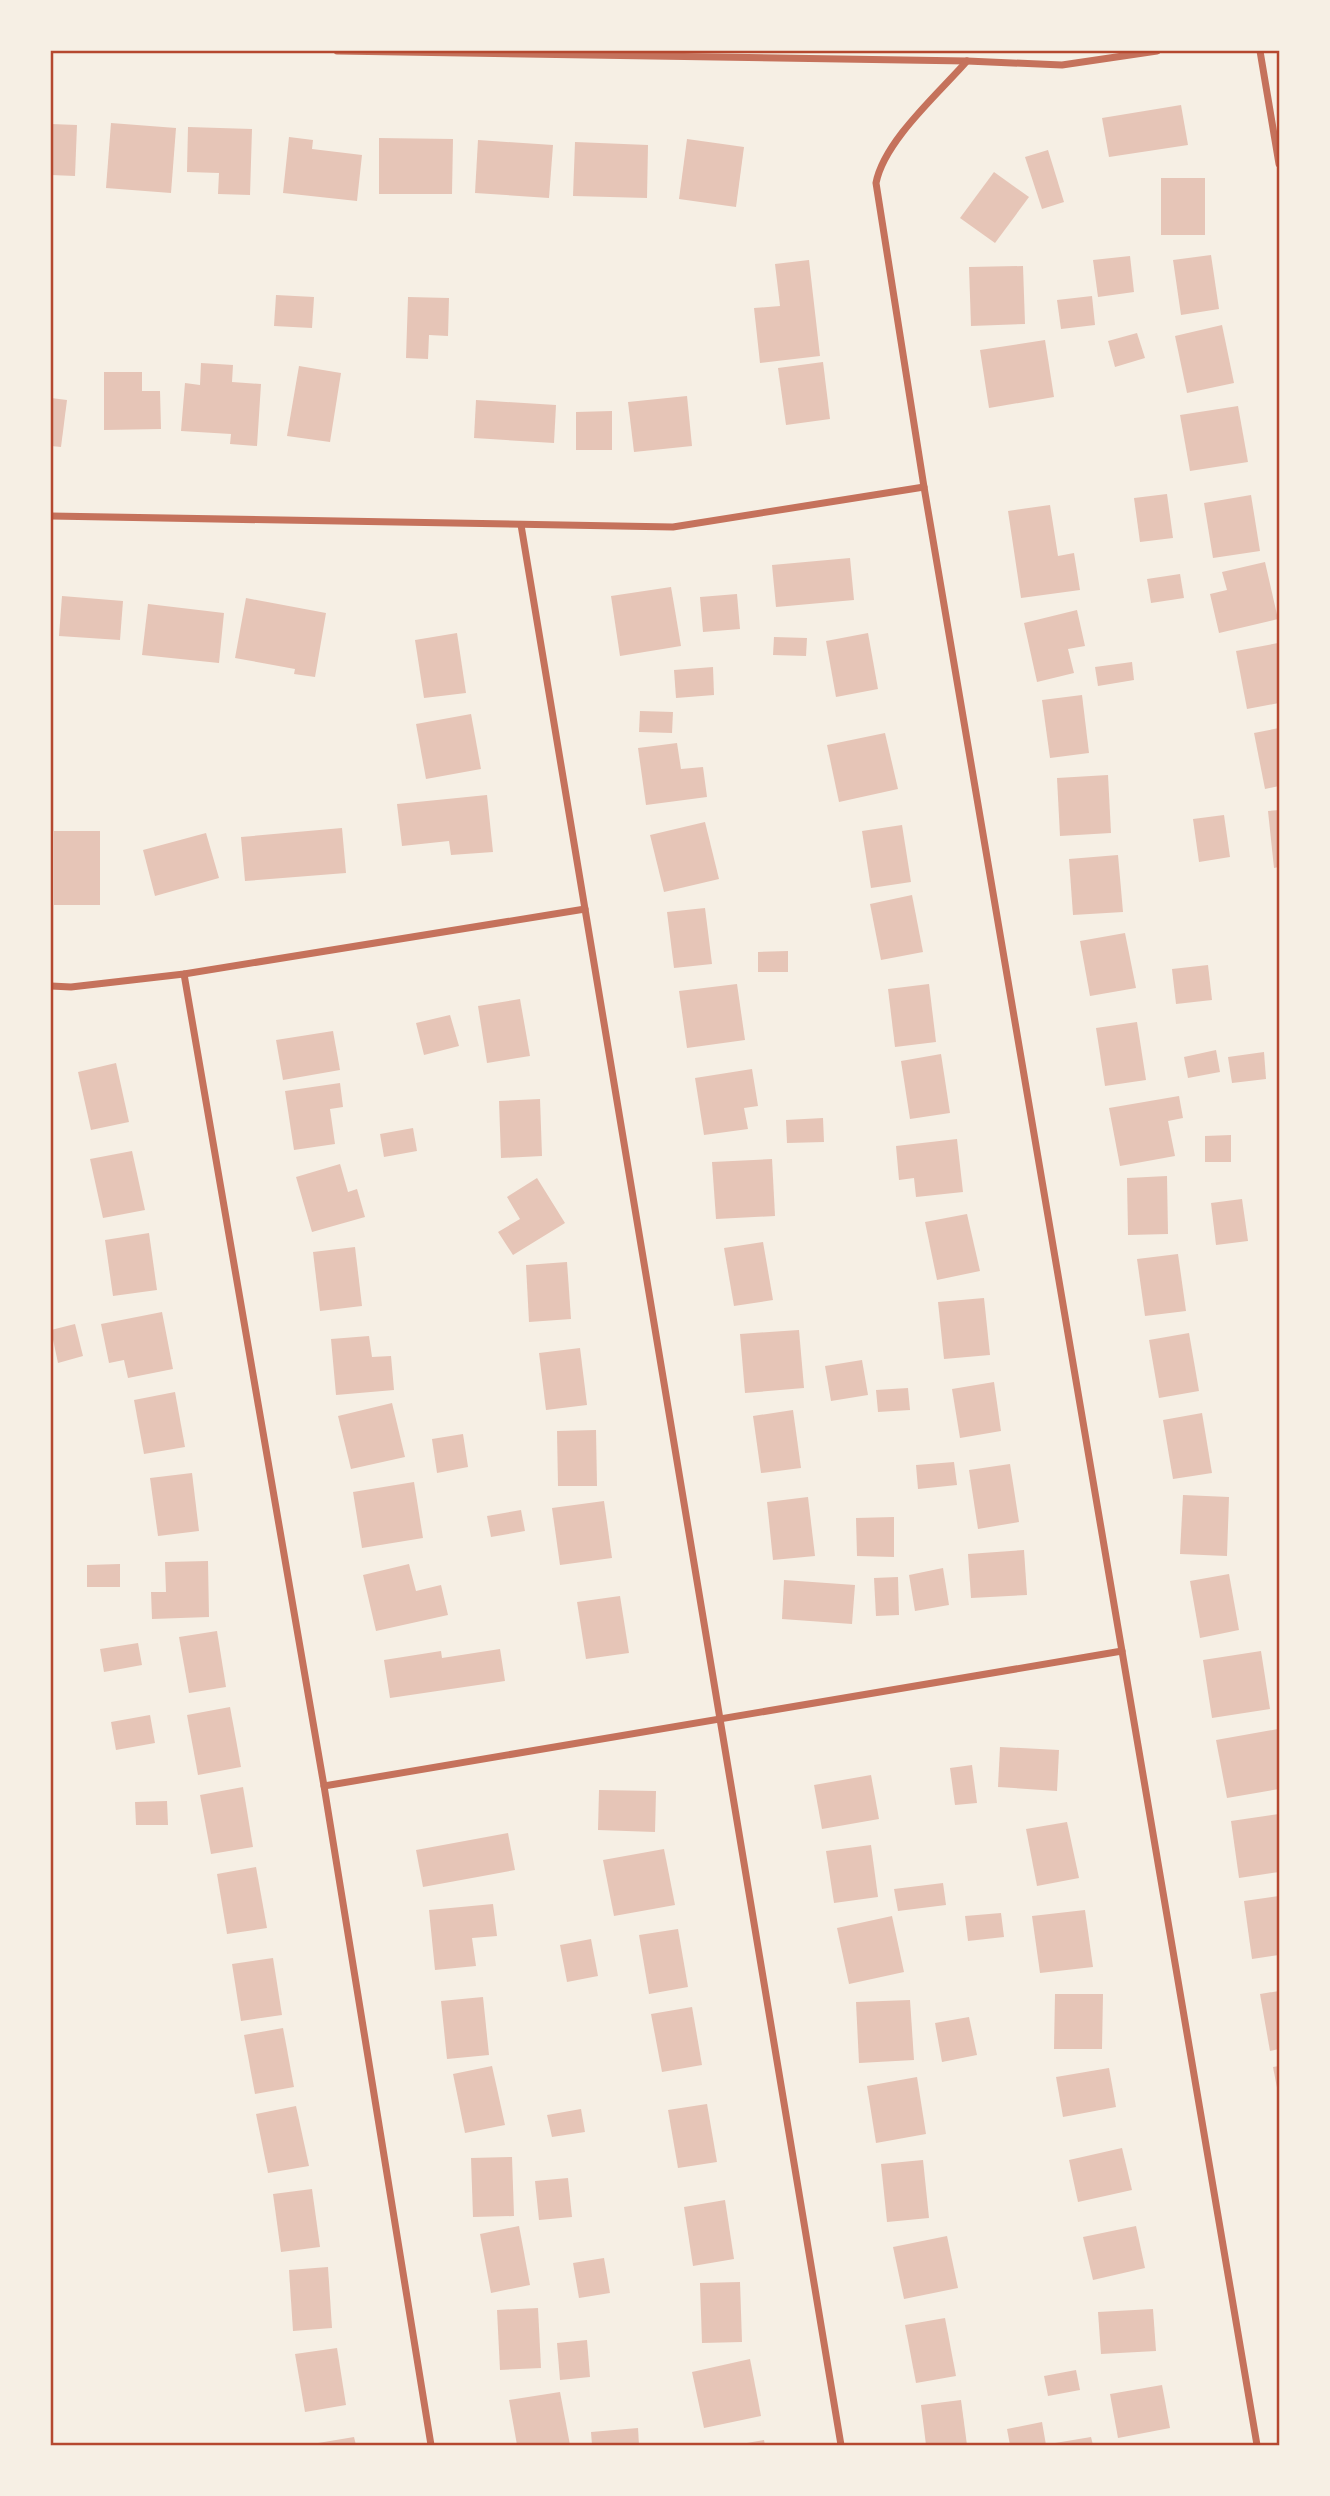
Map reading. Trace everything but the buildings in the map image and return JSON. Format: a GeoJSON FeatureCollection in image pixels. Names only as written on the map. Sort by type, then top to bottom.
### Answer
{"type":"FeatureCollection","features":[{"type":"Feature","properties":{"kind":"street"},"geometry":{"type":"LineString","coordinates":[[337,51],[518,52],[1062,65],[1157,51]]}},
{"type":"Feature","properties":{"kind":"street"},"geometry":{"type":"LineString","coordinates":[[1260,51],[1279,164]]}},
{"type":"Feature","properties":{"kind":"street"},"geometry":{"type":"LineString","coordinates":[[967,61],[893,144],[881,165],[876,183],[924,486],[1257,2445]]}},
{"type":"Feature","properties":{"kind":"street"},"geometry":{"type":"LineString","coordinates":[[51,516],[673,527],[924,486]]}},
{"type":"Feature","properties":{"kind":"street"},"geometry":{"type":"LineString","coordinates":[[521,525],[841,2445]]}},
{"type":"Feature","properties":{"kind":"street"},"geometry":{"type":"LineString","coordinates":[[51,986],[71,987],[184,974],[585,909]]}},
{"type":"Feature","properties":{"kind":"street"},"geometry":{"type":"LineString","coordinates":[[184,974],[324,1786],[431,2445]]}},
{"type":"Feature","properties":{"kind":"street"},"geometry":{"type":"LineString","coordinates":[[324,1786],[1122,1651]]}}]}
